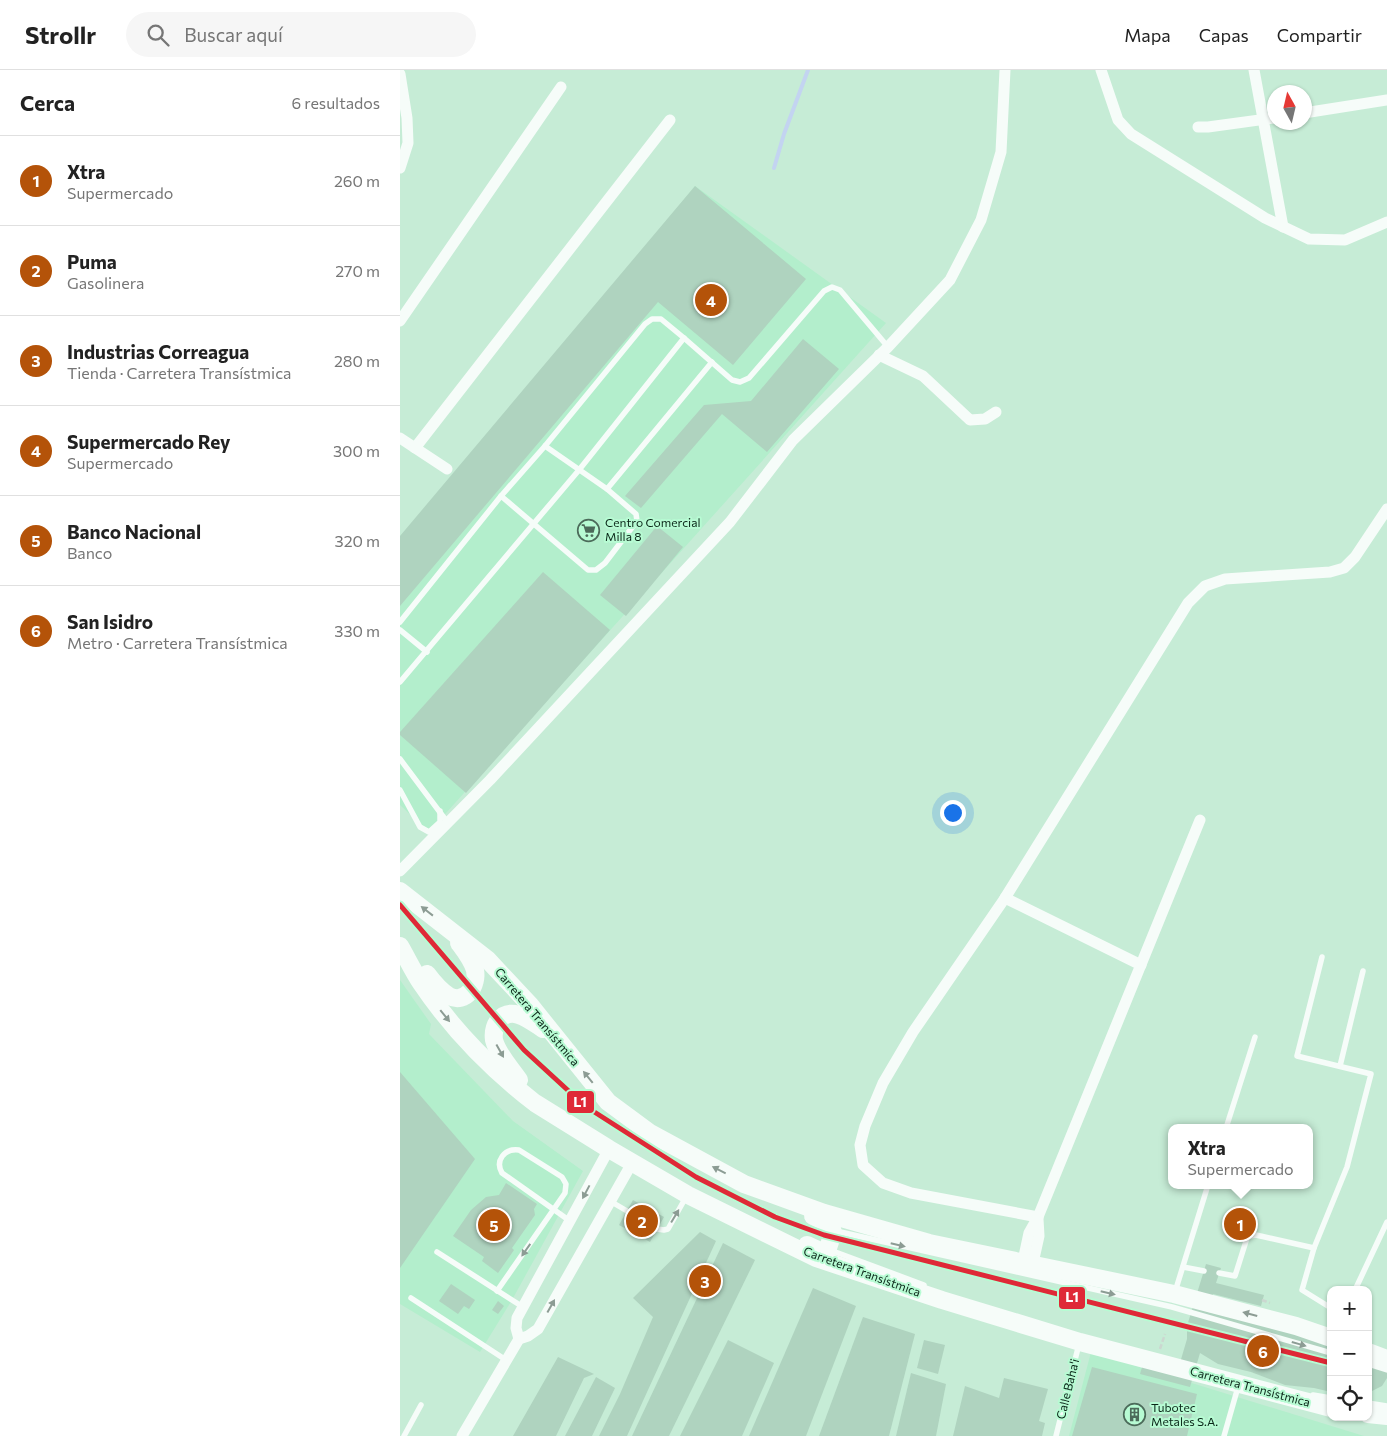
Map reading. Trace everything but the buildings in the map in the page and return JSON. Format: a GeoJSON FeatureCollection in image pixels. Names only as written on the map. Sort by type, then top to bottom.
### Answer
{"type":"FeatureCollection","features":[{"type":"Feature","properties":{"kind":"main road","name":"Carretera Transístmica"},"geometry":{"type":"LineString","coordinates":[[400,891],[487,959],[530,1005],[608,1102],[650,1133],[744,1184],[824,1213],[929,1243],[1028,1262],[1174,1294],[1296,1326],[1327,1337]]}},
{"type":"Feature","properties":{"kind":"main road"},"geometry":{"type":"LineString","coordinates":[[400,945],[440,989],[449,996],[460,998],[472,989],[475,983],[475,972],[472,961],[450,929]]}},
{"type":"Feature","properties":{"kind":"main road","name":"Carretera Transístmica"},"geometry":{"type":"LineString","coordinates":[[400,945],[420,982],[454,1027],[471,1046],[535,1103],[688,1195],[816,1258],[942,1300],[1080,1342],[1327,1407]]}},
{"type":"Feature","properties":{"kind":"main road"},"geometry":{"type":"LineString","coordinates":[[535,1103],[498,1050],[494,1038],[495,1028],[501,1018],[510,1014],[516,1014],[529,1019],[557,1040]]}},
{"type":"Feature","properties":{"kind":"main road"},"geometry":{"type":"LineString","coordinates":[[632,1162],[637,1162],[710,1200],[820,1251],[825,1252],[828,1249],[834,1231],[829,1224],[744,1184]]}},
{"type":"Feature","properties":{"kind":"main road"},"geometry":{"type":"LineString","coordinates":[[1372,1354],[1387,1360]]}},
{"type":"Feature","properties":{"kind":"main road"},"geometry":{"type":"LineString","coordinates":[[1372,1414],[1387,1416]]}},
{"type":"Feature","properties":{"kind":"street"},"geometry":{"type":"LineString","coordinates":[[400,871],[490,780],[730,522],[793,440],[888,347],[950,280],[981,220],[1001,152],[1005,70]]}},
{"type":"Feature","properties":{"kind":"street"},"geometry":{"type":"LineString","coordinates":[[1101,70],[1118,120],[1131,134],[1265,218],[1309,239],[1345,240],[1387,222]]}},
{"type":"Feature","properties":{"kind":"street"},"geometry":{"type":"LineString","coordinates":[[1254,70],[1267,112]]}},
{"type":"Feature","properties":{"kind":"street"},"geometry":{"type":"LineString","coordinates":[[400,74],[408,143],[400,168]]}},
{"type":"Feature","properties":{"kind":"street"},"geometry":{"type":"LineString","coordinates":[[400,321],[561,87]]}},
{"type":"Feature","properties":{"kind":"street"},"geometry":{"type":"LineString","coordinates":[[1312,112],[1387,100]]}},
{"type":"Feature","properties":{"kind":"street"},"geometry":{"type":"LineString","coordinates":[[1198,127],[1267,118]]}},
{"type":"Feature","properties":{"kind":"street"},"geometry":{"type":"LineString","coordinates":[[415,448],[670,120]]}},
{"type":"Feature","properties":{"kind":"street"},"geometry":{"type":"LineString","coordinates":[[1271,130],[1283,227]]}},
{"type":"Feature","properties":{"kind":"street"},"geometry":{"type":"LineString","coordinates":[[879,356],[923,376],[970,420],[985,419],[996,412]]}},
{"type":"Feature","properties":{"kind":"street"},"geometry":{"type":"LineString","coordinates":[[400,438],[447,469]]}},
{"type":"Feature","properties":{"kind":"street"},"geometry":{"type":"LineString","coordinates":[[1038,1217],[911,1193],[884,1183],[863,1165],[860,1145],[865,1126],[883,1083],[913,1032],[1005,898],[1188,603],[1205,586],[1225,579],[1330,572],[1344,568],[1356,557],[1387,509]]}},
{"type":"Feature","properties":{"kind":"street"},"geometry":{"type":"LineString","coordinates":[[1028,1262],[1039,1236],[1038,1217],[1200,820]]}},
{"type":"Feature","properties":{"kind":"street"},"geometry":{"type":"LineString","coordinates":[[1005,898],[1141,965]]}},
{"type":"Feature","properties":{"kind":"street"},"geometry":{"type":"LineString","coordinates":[[519,1339],[516,1328],[517,1318],[609,1149]]}},
{"type":"Feature","properties":{"kind":"street"},"geometry":{"type":"LineString","coordinates":[[462,1436],[519,1339],[528,1336],[538,1329],[632,1162]]}},
{"type":"Feature","properties":{"kind":"lane"},"geometry":{"type":"LineString","coordinates":[[400,622],[501,496],[545,446],[645,324],[652,319],[660,319],[732,380],[740,382],[749,378],[824,291],[832,287],[840,290],[888,347]]}},
{"type":"Feature","properties":{"kind":"lane"},"geometry":{"type":"LineString","coordinates":[[400,682],[579,470],[684,338]]}},
{"type":"Feature","properties":{"kind":"lane"},"geometry":{"type":"LineString","coordinates":[[607,489],[712,362]]}},
{"type":"Feature","properties":{"kind":"lane"},"geometry":{"type":"LineString","coordinates":[[501,496],[588,570],[596,570],[605,563],[637,521],[636,514],[607,489],[545,446]]}},
{"type":"Feature","properties":{"kind":"lane"},"geometry":{"type":"LineString","coordinates":[[400,630],[426,652]]}},
{"type":"Feature","properties":{"kind":"lane"},"geometry":{"type":"LineString","coordinates":[[400,759],[448,823]]}},
{"type":"Feature","properties":{"kind":"lane"},"geometry":{"type":"LineString","coordinates":[[400,790],[420,827],[429,832],[440,822],[440,811]]}},
{"type":"Feature","properties":{"kind":"lane"},"geometry":{"type":"LineString","coordinates":[[1322,957],[1297,1056],[1371,1074],[1347,1168],[1314,1248],[1302,1290],[1327,1306]]}},
{"type":"Feature","properties":{"kind":"lane"},"geometry":{"type":"LineString","coordinates":[[1340,1066],[1364,971]]}},
{"type":"Feature","properties":{"kind":"lane"},"geometry":{"type":"LineString","coordinates":[[1227,1124],[1255,1037]]}},
{"type":"Feature","properties":{"kind":"lane"},"geometry":{"type":"LineString","coordinates":[[497,1291],[553,1209],[566,1188],[562,1177],[519,1150],[507,1151],[500,1158],[499,1167],[502,1173],[553,1209],[570,1221]]}},
{"type":"Feature","properties":{"kind":"lane"},"geometry":{"type":"LineString","coordinates":[[1174,1294],[1207,1189]]}},
{"type":"Feature","properties":{"kind":"lane"},"geometry":{"type":"LineString","coordinates":[[657,1229],[668,1229],[688,1195]]}},
{"type":"Feature","properties":{"kind":"lane"},"geometry":{"type":"LineString","coordinates":[[610,1201],[627,1211]]}},
{"type":"Feature","properties":{"kind":"lane"},"geometry":{"type":"LineString","coordinates":[[1357,1286],[1387,1222]]}},
{"type":"Feature","properties":{"kind":"lane"},"geometry":{"type":"LineString","coordinates":[[834,1231],[1172,1307],[1327,1353]]}},
{"type":"Feature","properties":{"kind":"lane"},"geometry":{"type":"LineString","coordinates":[[1219,1273],[1235,1276],[1247,1238],[1250,1236],[1256,1235],[1314,1248]]}},
{"type":"Feature","properties":{"kind":"lane"},"geometry":{"type":"LineString","coordinates":[[828,1249],[927,1286]]}},
{"type":"Feature","properties":{"kind":"lane"},"geometry":{"type":"LineString","coordinates":[[437,1252],[523,1307]]}},
{"type":"Feature","properties":{"kind":"lane"},"geometry":{"type":"LineString","coordinates":[[1182,1267],[1204,1271]]}},
{"type":"Feature","properties":{"kind":"lane"},"geometry":{"type":"LineString","coordinates":[[411,1298],[506,1360]]}},
{"type":"Feature","properties":{"kind":"lane","name":"Calle Baha'i"},"geometry":{"type":"LineString","coordinates":[[1056,1436],[1080,1342]]}},
{"type":"Feature","properties":{"kind":"lane"},"geometry":{"type":"LineString","coordinates":[[1158,1356],[1258,1382]]}},
{"type":"Feature","properties":{"kind":"lane"},"geometry":{"type":"LineString","coordinates":[[1372,1365],[1387,1370]]}},
{"type":"Feature","properties":{"kind":"lane"},"geometry":{"type":"LineString","coordinates":[[1224,1436],[1239,1384]]}},
{"type":"Feature","properties":{"kind":"lane"},"geometry":{"type":"LineString","coordinates":[[1304,1393],[1327,1397]]}},
{"type":"Feature","properties":{"kind":"lane"},"geometry":{"type":"LineString","coordinates":[[1372,1404],[1387,1406]]}},
{"type":"Feature","properties":{"kind":"lane"},"geometry":{"type":"LineString","coordinates":[[404,1436],[421,1405]]}},
{"type":"Feature","properties":{"kind":"path"},"geometry":{"type":"LineString","coordinates":[[1158,1356],[1165,1334]]}},
{"type":"Feature","properties":{"kind":"shaded area","name":"Centro Comercial Milla 8"},"geometry":{"type":"Polygon","coordinates":[[[695,186],[886,323],[429,832],[400,805],[400,550],[695,186]]]}},
{"type":"Feature","properties":{"kind":"shaded area"},"geometry":{"type":"Polygon","coordinates":[[[400,980],[431,1024],[429,1034],[513,1121],[583,1171],[512,1300],[480,1352],[400,1304],[400,980]]]}},
{"type":"Feature","properties":{"kind":"shaded area"},"geometry":{"type":"Polygon","coordinates":[[[1091,1352],[1364,1436],[1069,1436],[1091,1352]]]}},
{"type":"Feature","properties":{"kind":"waterway"},"geometry":{"type":"LineString","coordinates":[[774,168],[784,134],[808,70]]}},
{"type":"Feature","properties":{"kind":"transit line","name":"L1"},"geometry":{"type":"LineString","coordinates":[[400,905],[524,1050],[585,1106],[696,1177],[775,1217],[824,1235],[1327,1362]]}},
{"type":"Feature","properties":{"kind":"place","name":"Supermercado Rey"},"geometry":{"type":"Point","coordinates":[711,300]}},
{"type":"Feature","properties":{"kind":"place","name":"Centro Comercial Milla 8"},"geometry":{"type":"Point","coordinates":[589,530]}},
{"type":"Feature","properties":{"kind":"place","name":"Puma"},"geometry":{"type":"Point","coordinates":[642,1221]}},
{"type":"Feature","properties":{"kind":"place","name":"Xtra"},"geometry":{"type":"Point","coordinates":[1240,1224]}},
{"type":"Feature","properties":{"kind":"place","name":"Banco Nacional"},"geometry":{"type":"Point","coordinates":[494,1225]}},
{"type":"Feature","properties":{"kind":"place","name":"Industrias Correagua"},"geometry":{"type":"Point","coordinates":[705,1281]}},
{"type":"Feature","properties":{"kind":"place","name":"San Isidro"},"geometry":{"type":"Point","coordinates":[1263,1351]}},
{"type":"Feature","properties":{"kind":"place","name":"Tubotec Metales S.A."},"geometry":{"type":"Point","coordinates":[1135,1415]}}]}
